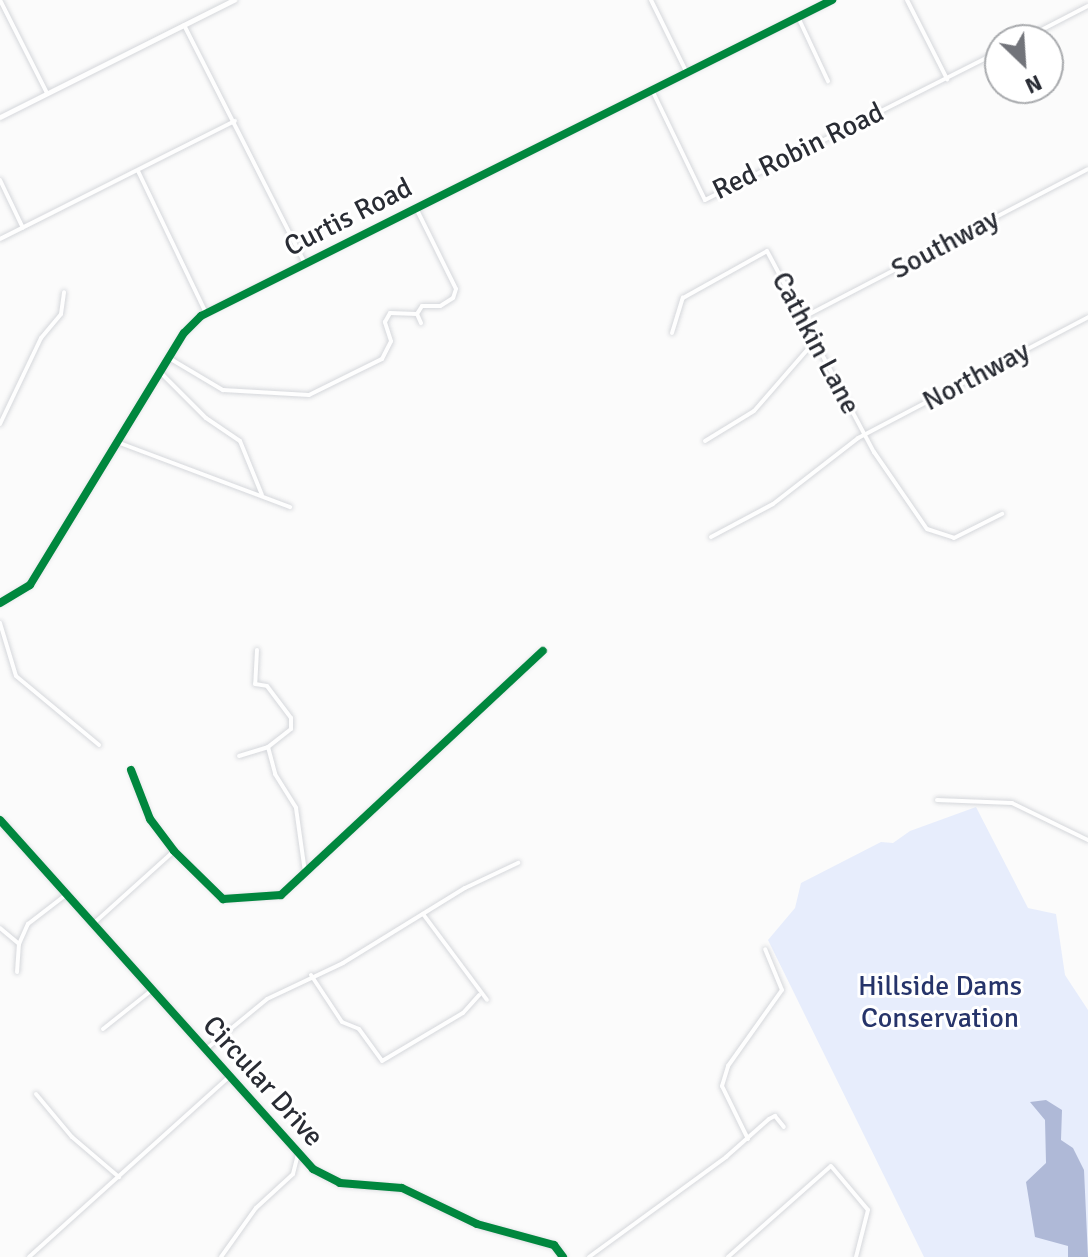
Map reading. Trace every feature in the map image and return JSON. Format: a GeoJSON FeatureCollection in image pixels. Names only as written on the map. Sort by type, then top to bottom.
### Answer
{"type":"FeatureCollection","features":[{"type":"Feature","properties":{"kind":"street"},"geometry":{"type":"LineString","coordinates":[[0,0],[47,93]]}},
{"type":"Feature","properties":{"kind":"street"},"geometry":{"type":"LineString","coordinates":[[0,117],[234,0]]}},
{"type":"Feature","properties":{"kind":"street"},"geometry":{"type":"LineString","coordinates":[[651,0],[686,71]]}},
{"type":"Feature","properties":{"kind":"street","name":"Curtis Road"},"geometry":{"type":"LineString","coordinates":[[0,603],[30,585],[184,333],[206,313],[832,0]]}},
{"type":"Feature","properties":{"kind":"street"},"geometry":{"type":"LineString","coordinates":[[907,0],[947,79]]}},
{"type":"Feature","properties":{"kind":"street"},"geometry":{"type":"LineString","coordinates":[[1053,24],[1088,6]]}},
{"type":"Feature","properties":{"kind":"street"},"geometry":{"type":"LineString","coordinates":[[798,17],[828,81]]}},
{"type":"Feature","properties":{"kind":"street"},"geometry":{"type":"LineString","coordinates":[[184,25],[305,263]]}},
{"type":"Feature","properties":{"kind":"street","name":"Red Robin Road"},"geometry":{"type":"LineString","coordinates":[[652,90],[705,200],[984,59]]}},
{"type":"Feature","properties":{"kind":"street"},"geometry":{"type":"LineString","coordinates":[[0,239],[235,121]]}},
{"type":"Feature","properties":{"kind":"street","name":"Southway"},"geometry":{"type":"LineString","coordinates":[[802,318],[1088,169]]}},
{"type":"Feature","properties":{"kind":"street"},"geometry":{"type":"LineString","coordinates":[[138,171],[206,313]]}},
{"type":"Feature","properties":{"kind":"street"},"geometry":{"type":"LineString","coordinates":[[0,180],[23,228]]}},
{"type":"Feature","properties":{"kind":"street"},"geometry":{"type":"LineString","coordinates":[[416,208],[456,293],[440,306],[422,306],[417,314]]}},
{"type":"Feature","properties":{"kind":"street","name":"Cathkin Lane"},"geometry":{"type":"LineString","coordinates":[[672,333],[683,298],[767,251],[865,435],[933,534],[957,537],[1002,514]]}},
{"type":"Feature","properties":{"kind":"street"},"geometry":{"type":"LineString","coordinates":[[0,424],[41,338],[61,314],[64,292]]}},
{"type":"Feature","properties":{"kind":"street"},"geometry":{"type":"LineString","coordinates":[[169,358],[223,390],[309,395],[382,359],[391,341],[385,322],[390,313],[417,314]]}},
{"type":"Feature","properties":{"kind":"street"},"geometry":{"type":"LineString","coordinates":[[417,314],[421,323]]}},
{"type":"Feature","properties":{"kind":"street","name":"Northway"},"geometry":{"type":"LineString","coordinates":[[711,537],[773,504],[865,435],[1088,317]]}},
{"type":"Feature","properties":{"kind":"street"},"geometry":{"type":"LineString","coordinates":[[705,441],[754,411],[814,342]]}},
{"type":"Feature","properties":{"kind":"street"},"geometry":{"type":"LineString","coordinates":[[160,372],[186,400],[240,441],[262,495]]}},
{"type":"Feature","properties":{"kind":"street"},"geometry":{"type":"LineString","coordinates":[[117,442],[290,507]]}},
{"type":"Feature","properties":{"kind":"street"},"geometry":{"type":"LineString","coordinates":[[0,623],[16,676],[99,745]]}},
{"type":"Feature","properties":{"kind":"street"},"geometry":{"type":"LineString","coordinates":[[239,756],[268,747],[291,729],[291,718],[267,686],[255,684],[257,650]]}},
{"type":"Feature","properties":{"kind":"street"},"geometry":{"type":"LineString","coordinates":[[131,770],[150,819],[174,851],[223,899],[281,895],[543,651]]}},
{"type":"Feature","properties":{"kind":"street"},"geometry":{"type":"LineString","coordinates":[[268,747],[275,774],[296,808],[305,872]]}},
{"type":"Feature","properties":{"kind":"street"},"geometry":{"type":"LineString","coordinates":[[937,800],[1012,803],[1088,840]]}},
{"type":"Feature","properties":{"kind":"street","name":"Circular Drive"},"geometry":{"type":"LineString","coordinates":[[0,820],[298,1154],[340,1183],[402,1188],[477,1224],[554,1245],[563,1257]]}},
{"type":"Feature","properties":{"kind":"street"},"geometry":{"type":"LineString","coordinates":[[93,924],[174,851]]}},
{"type":"Feature","properties":{"kind":"street"},"geometry":{"type":"LineString","coordinates":[[205,1050],[267,999],[311,975],[343,963],[423,914],[518,863]]}},
{"type":"Feature","properties":{"kind":"street"},"geometry":{"type":"LineString","coordinates":[[17,972],[19,944],[28,924],[67,894]]}},
{"type":"Feature","properties":{"kind":"street"},"geometry":{"type":"LineString","coordinates":[[423,914],[479,995],[487,1000]]}},
{"type":"Feature","properties":{"kind":"street"},"geometry":{"type":"LineString","coordinates":[[0,928],[19,944]]}},
{"type":"Feature","properties":{"kind":"street"},"geometry":{"type":"LineString","coordinates":[[748,1139],[722,1086],[728,1066],[782,990],[765,949]]}},
{"type":"Feature","properties":{"kind":"street"},"geometry":{"type":"LineString","coordinates":[[311,975],[342,1022],[359,1029],[382,1061],[463,1013],[479,995]]}},
{"type":"Feature","properties":{"kind":"street"},"geometry":{"type":"LineString","coordinates":[[103,1029],[152,990]]}},
{"type":"Feature","properties":{"kind":"street"},"geometry":{"type":"LineString","coordinates":[[29,1257],[229,1077]]}},
{"type":"Feature","properties":{"kind":"street"},"geometry":{"type":"LineString","coordinates":[[36,1094],[72,1137],[119,1177]]}},
{"type":"Feature","properties":{"kind":"street"},"geometry":{"type":"LineString","coordinates":[[589,1257],[775,1116],[784,1127]]}},
{"type":"Feature","properties":{"kind":"street"},"geometry":{"type":"LineString","coordinates":[[221,1257],[256,1208],[293,1174],[298,1154]]}},
{"type":"Feature","properties":{"kind":"street"},"geometry":{"type":"LineString","coordinates":[[728,1257],[831,1166],[868,1210],[856,1257]]}},
{"type":"Feature","properties":{"kind":"street"},"geometry":{"type":"LineString","coordinates":[[736,1249],[743,1257]]}},
{"type":"Feature","properties":{"kind":"green space","name":"Hillside Dams Conservation"},"geometry":{"type":"Polygon","coordinates":[[[976,807],[1028,908],[1056,914],[1065,975],[1088,1010],[1088,1257],[924,1257],[768,940],[795,908],[801,883],[881,842],[893,843],[910,831],[976,807]]]}},
{"type":"Feature","properties":{"kind":"water"},"geometry":{"type":"Polygon","coordinates":[[[1046,1100],[1062,1110],[1061,1140],[1073,1148],[1084,1170],[1088,1257],[1068,1257],[1068,1246],[1035,1237],[1026,1182],[1046,1163],[1045,1120],[1030,1102],[1046,1100]]]}},
{"type":"Feature","properties":{"kind":"cycle path"},"geometry":{"type":"LineString","coordinates":[[0,603],[30,585],[184,333],[201,316],[832,0]]}},
{"type":"Feature","properties":{"kind":"cycle path"},"geometry":{"type":"LineString","coordinates":[[131,770],[150,819],[174,851],[223,899],[281,895],[543,651]]}},
{"type":"Feature","properties":{"kind":"cycle path"},"geometry":{"type":"LineString","coordinates":[[0,820],[313,1169],[340,1183],[402,1188],[477,1224],[554,1245],[563,1257]]}}]}
